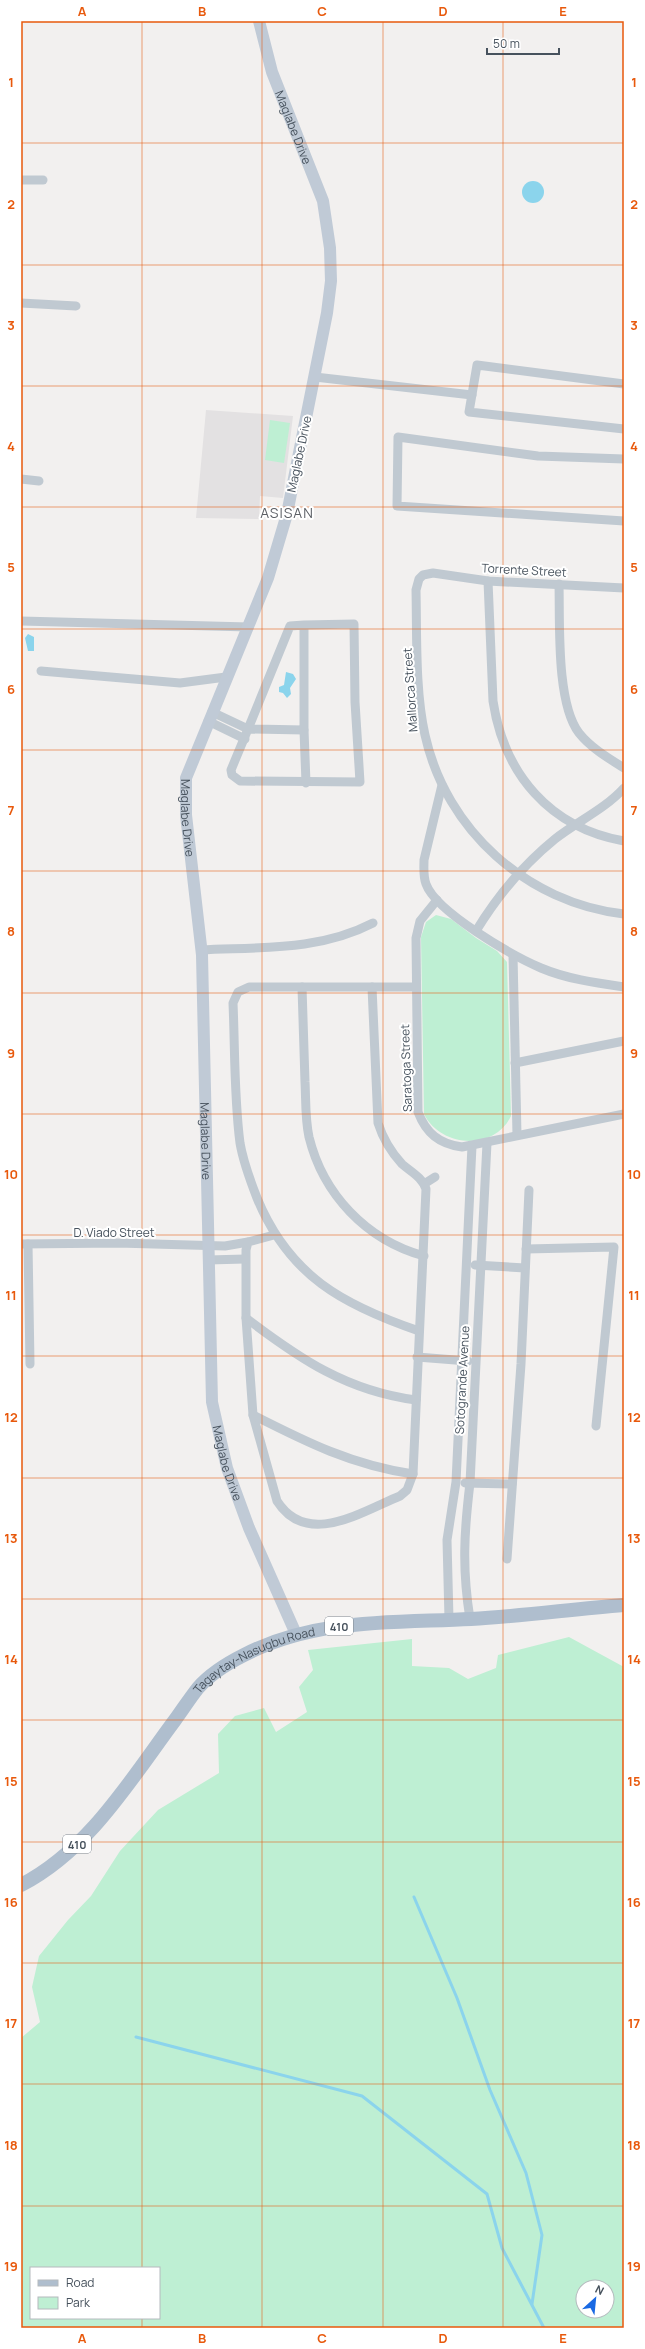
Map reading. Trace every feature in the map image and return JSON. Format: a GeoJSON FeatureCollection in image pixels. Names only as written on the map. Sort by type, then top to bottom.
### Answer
{"type":"FeatureCollection","features":[{"type":"Feature","properties":{"kind":"main road","name":"Maglabe Drive"},"geometry":{"type":"LineString","coordinates":[[259,21],[272,72],[324,208],[330,248],[331,281],[327,313],[315,377],[287,514],[268,578],[249,627],[210,716],[186,778],[186,815],[201,950],[212,1402],[227,1468],[249,1528],[296,1634]]}},
{"type":"Feature","properties":{"kind":"main road","name":"Tagaytay-Nasugbu Road"},"geometry":{"type":"LineString","coordinates":[[21,1885],[50,1868],[69,1853],[94,1826],[199,1687],[234,1660],[262,1645],[296,1634],[338,1626],[470,1619],[624,1605]]}},
{"type":"Feature","properties":{"kind":"street"},"geometry":{"type":"LineString","coordinates":[[21,180],[43,180]]}},
{"type":"Feature","properties":{"kind":"street"},"geometry":{"type":"LineString","coordinates":[[21,303],[76,306]]}},
{"type":"Feature","properties":{"kind":"street"},"geometry":{"type":"LineString","coordinates":[[624,384],[477,365],[469,412],[624,429]]}},
{"type":"Feature","properties":{"kind":"street"},"geometry":{"type":"LineString","coordinates":[[315,377],[472,395]]}},
{"type":"Feature","properties":{"kind":"street"},"geometry":{"type":"LineString","coordinates":[[624,459],[538,456],[398,437],[397,506],[624,521]]}},
{"type":"Feature","properties":{"kind":"street"},"geometry":{"type":"LineString","coordinates":[[21,479],[39,481]]}},
{"type":"Feature","properties":{"kind":"street","name":"Torrente Street"},"geometry":{"type":"LineString","coordinates":[[423,575],[433,573],[488,581],[624,588]]}},
{"type":"Feature","properties":{"kind":"street","name":"Mallorca Street"},"geometry":{"type":"LineString","coordinates":[[423,575],[418,579],[416,590],[420,705],[425,735],[442,785],[476,834],[516,874],[567,901],[589,908],[624,914]]}},
{"type":"Feature","properties":{"kind":"street"},"geometry":{"type":"LineString","coordinates":[[488,581],[493,701],[500,734],[517,771],[529,786],[558,815],[574,825],[624,841]]}},
{"type":"Feature","properties":{"kind":"street"},"geometry":{"type":"LineString","coordinates":[[559,584],[562,673],[568,713],[578,732],[590,745],[624,768]]}},
{"type":"Feature","properties":{"kind":"street"},"geometry":{"type":"LineString","coordinates":[[21,621],[249,627]]}},
{"type":"Feature","properties":{"kind":"street"},"geometry":{"type":"LineString","coordinates":[[354,624],[355,702],[360,782],[306,783],[240,781],[235,779],[231,770],[248,729],[290,626],[354,624]]}},
{"type":"Feature","properties":{"kind":"street"},"geometry":{"type":"LineString","coordinates":[[304,625],[304,730],[306,783]]}},
{"type":"Feature","properties":{"kind":"street"},"geometry":{"type":"LineString","coordinates":[[41,671],[180,683],[226,677]]}},
{"type":"Feature","properties":{"kind":"street"},"geometry":{"type":"LineString","coordinates":[[210,716],[248,729],[304,730]]}},
{"type":"Feature","properties":{"kind":"street"},"geometry":{"type":"LineString","coordinates":[[210,716],[245,739]]}},
{"type":"Feature","properties":{"kind":"street"},"geometry":{"type":"LineString","coordinates":[[442,785],[424,866],[426,884],[437,900],[476,931],[513,955],[541,968],[575,979],[624,987]]}},
{"type":"Feature","properties":{"kind":"street"},"geometry":{"type":"LineString","coordinates":[[476,931],[500,894],[516,874],[574,825],[607,803],[624,788]]}},
{"type":"Feature","properties":{"kind":"street","name":"Saratoga Street"},"geometry":{"type":"LineString","coordinates":[[437,900],[420,921],[417,930],[416,987],[418,1112],[428,1132],[439,1140],[452,1146],[472,1146],[517,1135],[624,1114]]}},
{"type":"Feature","properties":{"kind":"street"},"geometry":{"type":"LineString","coordinates":[[201,950],[300,946],[350,935],[373,923]]}},
{"type":"Feature","properties":{"kind":"street"},"geometry":{"type":"LineString","coordinates":[[513,955],[517,1135]]}},
{"type":"Feature","properties":{"kind":"street"},"geometry":{"type":"LineString","coordinates":[[302,987],[306,1113],[314,1156],[325,1179],[337,1197],[360,1223],[400,1248],[424,1256]]}},
{"type":"Feature","properties":{"kind":"street"},"geometry":{"type":"LineString","coordinates":[[248,1242],[246,1259],[246,1318],[253,1415],[277,1501],[284,1512],[294,1520],[306,1525],[334,1522],[400,1496],[407,1490],[413,1474],[417,1358],[427,1200],[424,1184],[395,1157],[382,1137],[378,1123],[372,987]]}},
{"type":"Feature","properties":{"kind":"street"},"geometry":{"type":"LineString","coordinates":[[416,987],[242,988],[238,992],[233,1003],[240,1144],[254,1190],[274,1235],[308,1273],[327,1288],[371,1314],[419,1331]]}},
{"type":"Feature","properties":{"kind":"street"},"geometry":{"type":"LineString","coordinates":[[515,1063],[624,1041]]}},
{"type":"Feature","properties":{"kind":"street","name":"Sotogrande Avenue"},"geometry":{"type":"LineString","coordinates":[[470,1619],[464,1581],[464,1529],[470,1483],[487,1143]]}},
{"type":"Feature","properties":{"kind":"street","name":"Sotogrande Avenue"},"geometry":{"type":"LineString","coordinates":[[449,1619],[449,1528],[456,1482],[472,1146]]}},
{"type":"Feature","properties":{"kind":"street"},"geometry":{"type":"LineString","coordinates":[[424,1184],[435,1177]]}},
{"type":"Feature","properties":{"kind":"street"},"geometry":{"type":"LineString","coordinates":[[507,1558],[521,1364],[529,1190]]}},
{"type":"Feature","properties":{"kind":"street","name":"D. Viado Street"},"geometry":{"type":"LineString","coordinates":[[24,1244],[225,1246],[274,1235]]}},
{"type":"Feature","properties":{"kind":"street"},"geometry":{"type":"LineString","coordinates":[[24,1244],[30,1364]]}},
{"type":"Feature","properties":{"kind":"street"},"geometry":{"type":"LineString","coordinates":[[526,1249],[614,1247],[596,1426]]}},
{"type":"Feature","properties":{"kind":"street"},"geometry":{"type":"LineString","coordinates":[[208,1260],[246,1259]]}},
{"type":"Feature","properties":{"kind":"street"},"geometry":{"type":"LineString","coordinates":[[467,1265],[525,1268]]}},
{"type":"Feature","properties":{"kind":"street"},"geometry":{"type":"LineString","coordinates":[[246,1318],[318,1369],[372,1392],[416,1400]]}},
{"type":"Feature","properties":{"kind":"street"},"geometry":{"type":"LineString","coordinates":[[417,1358],[475,1361]]}},
{"type":"Feature","properties":{"kind":"street"},"geometry":{"type":"LineString","coordinates":[[253,1415],[323,1450],[348,1460],[413,1474]]}},
{"type":"Feature","properties":{"kind":"street"},"geometry":{"type":"LineString","coordinates":[[456,1482],[512,1484]]}},
{"type":"Feature","properties":{"kind":"street"},"geometry":{"type":"LineString","coordinates":[[449,1528],[464,1529]]}},
{"type":"Feature","properties":{"kind":"street"},"geometry":{"type":"LineString","coordinates":[[448,1552],[464,1552]]}},
{"type":"Feature","properties":{"kind":"shaded area"},"geometry":{"type":"Polygon","coordinates":[[[206,410],[293,416],[283,498],[260,496],[259,519],[196,518],[206,410]]]}},
{"type":"Feature","properties":{"kind":"green space"},"geometry":{"type":"Polygon","coordinates":[[[270,420],[290,423],[284,463],[265,460],[270,420]]]}},
{"type":"Feature","properties":{"kind":"green space"},"geometry":{"type":"Polygon","coordinates":[[[436,915],[451,919],[476,938],[497,951],[507,962],[511,1116],[503,1127],[493,1135],[481,1140],[468,1141],[455,1139],[443,1134],[432,1125],[424,1114],[421,937],[426,922],[436,915]]]}},
{"type":"Feature","properties":{"kind":"green space"},"geometry":{"type":"Polygon","coordinates":[[[569,1637],[624,1667],[624,2328],[21,2328],[21,2038],[40,2022],[32,1987],[39,1956],[68,1920],[91,1896],[120,1851],[158,1810],[219,1773],[218,1734],[235,1716],[264,1708],[276,1732],[307,1712],[299,1687],[313,1670],[308,1650],[412,1639],[412,1666],[449,1668],[468,1679],[496,1668],[498,1655],[569,1637]]]}},
{"type":"Feature","properties":{"kind":"water"},"geometry":{"type":"Polygon","coordinates":[[[529,181],[537,181],[544,188],[544,196],[537,203],[529,203],[522,196],[522,188],[529,181]]]}},
{"type":"Feature","properties":{"kind":"water"},"geometry":{"type":"Polygon","coordinates":[[[28,634],[34,637],[34,651],[28,651],[25,638],[28,634]]]}},
{"type":"Feature","properties":{"kind":"water"},"geometry":{"type":"Polygon","coordinates":[[[286,672],[293,674],[296,679],[290,688],[291,694],[287,698],[283,693],[279,692],[279,687],[284,685],[286,672]]]}},
{"type":"Feature","properties":{"kind":"waterway"},"geometry":{"type":"LineString","coordinates":[[414,1897],[457,1998],[490,2090],[526,2173],[542,2235],[532,2304]]}},
{"type":"Feature","properties":{"kind":"waterway"},"geometry":{"type":"LineString","coordinates":[[136,2037],[362,2096],[487,2194],[502,2248],[544,2328]]}},
{"type":"Feature","properties":{"kind":"district","name":"ASISAN"},"geometry":{"type":"Point","coordinates":[287,512]}}]}
